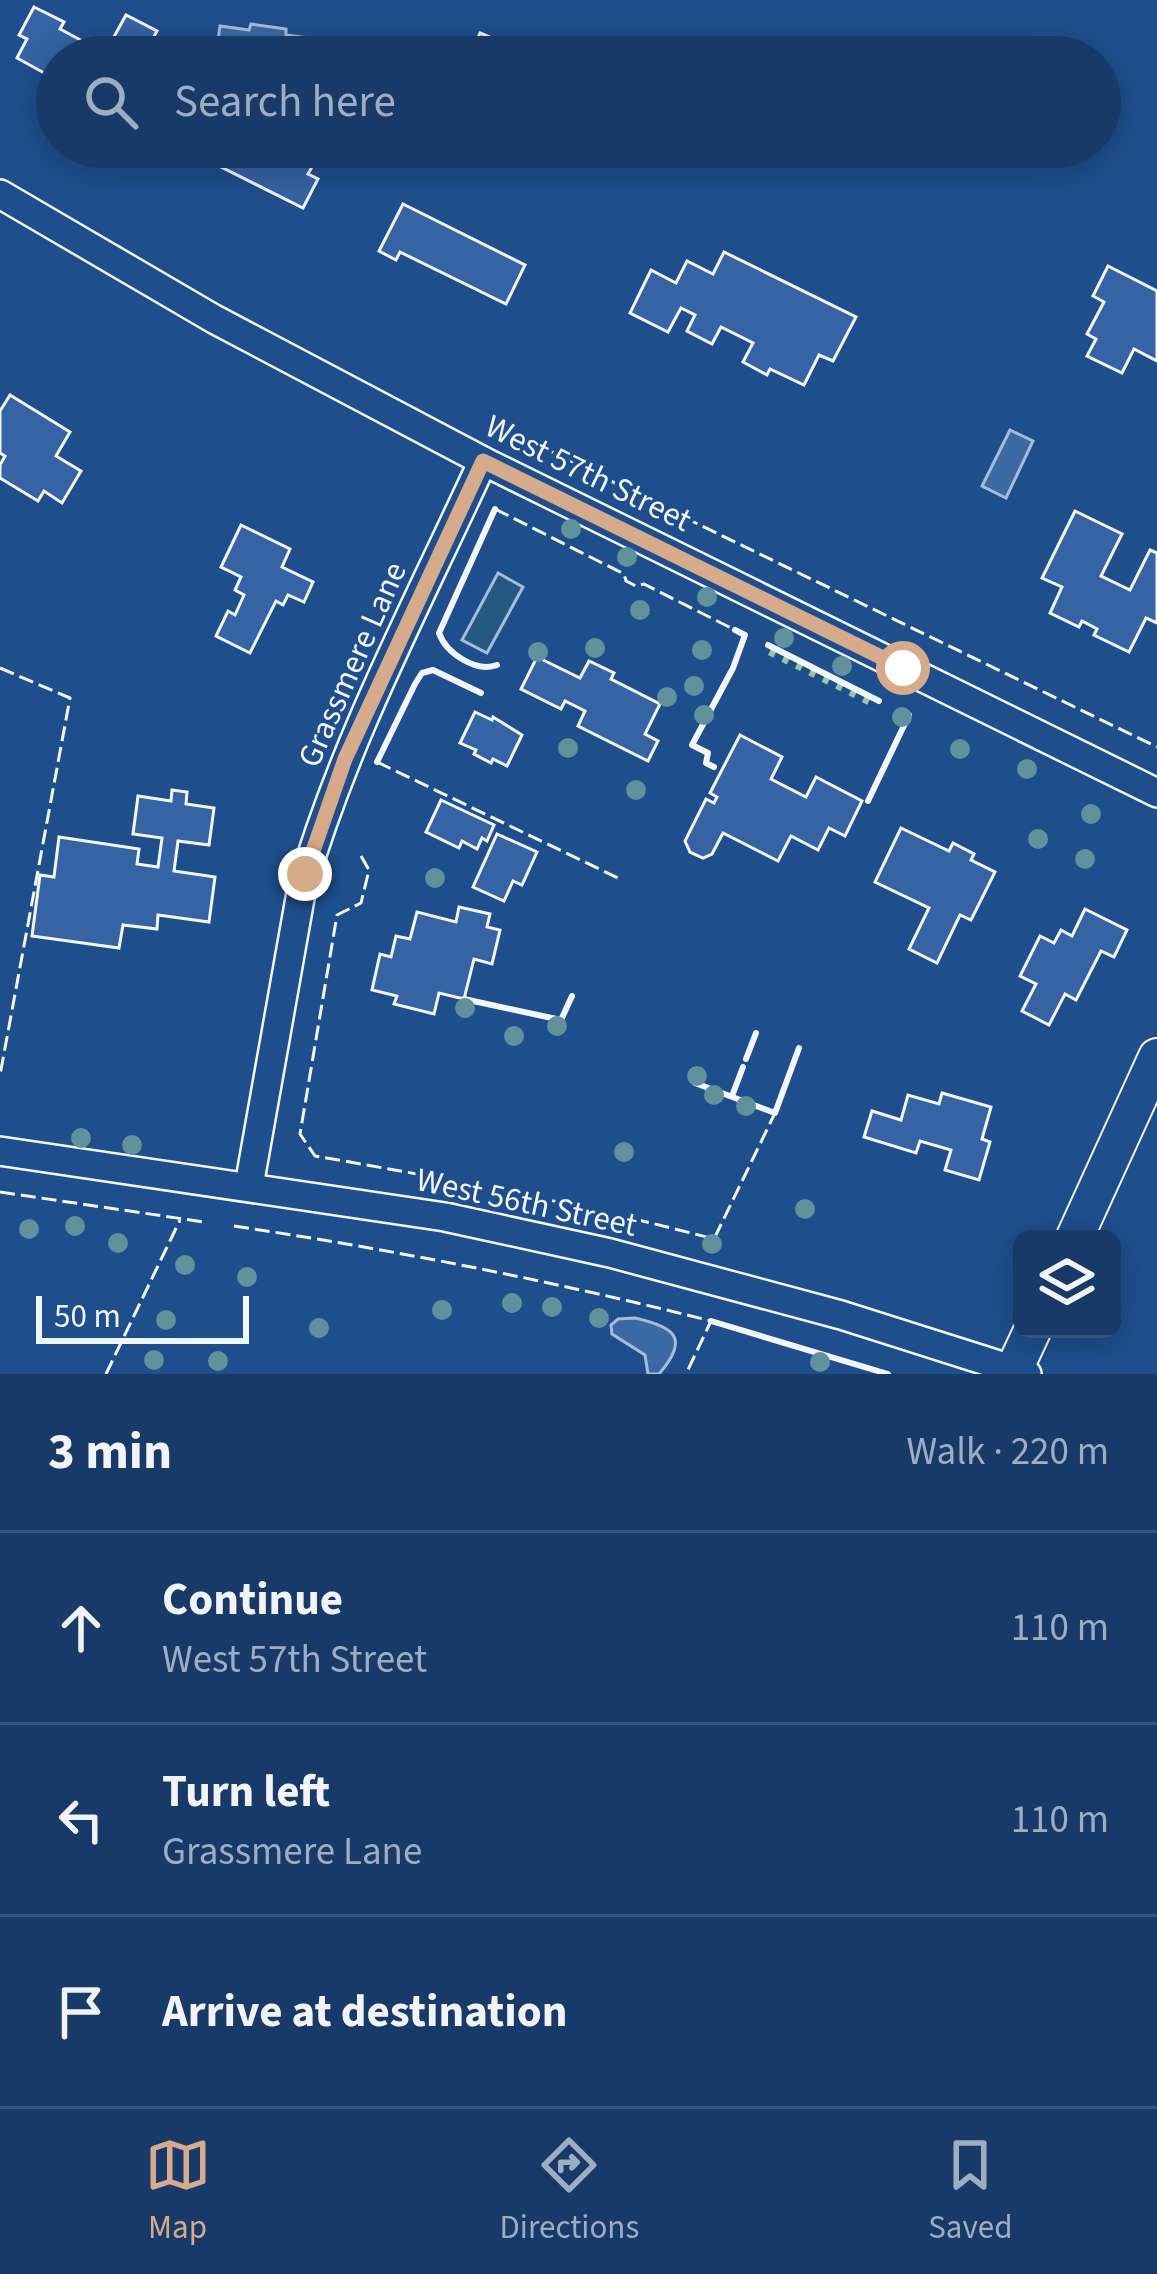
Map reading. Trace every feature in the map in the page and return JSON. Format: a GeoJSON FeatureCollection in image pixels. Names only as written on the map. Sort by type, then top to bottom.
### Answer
{"type":"FeatureCollection","features":[{"type":"Feature","properties":{"kind":"main road"},"geometry":{"type":"LineString","coordinates":[[1078,1230],[1157,1057]]}},
{"type":"Feature","properties":{"kind":"main road"},"geometry":{"type":"LineString","coordinates":[[1018,1372],[1030,1338]]}},
{"type":"Feature","properties":{"kind":"street","name":"West 57th Street"},"geometry":{"type":"LineString","coordinates":[[0,194],[214,319],[483,461],[1157,793]]}},
{"type":"Feature","properties":{"kind":"street","name":"Grassmere Lane"},"geometry":{"type":"LineString","coordinates":[[249,1186],[302,887],[316,839],[345,759],[483,461]]}},
{"type":"Feature","properties":{"kind":"street","name":"West 56th Street"},"geometry":{"type":"LineString","coordinates":[[0,1151],[445,1217],[610,1253],[841,1315],[1018,1372]]}},
{"type":"Feature","properties":{"kind":"shaded area"},"geometry":{"type":"Polygon","coordinates":[[[251,24],[286,29],[286,35],[294,36],[219,36],[220,26],[249,30],[251,24]]]}},
{"type":"Feature","properties":{"kind":"shaded area"},"geometry":{"type":"Polygon","coordinates":[[[1010,430],[1033,441],[1006,498],[982,486],[1010,430]]]}},
{"type":"Feature","properties":{"kind":"shaded area"},"geometry":{"type":"Polygon","coordinates":[[[498,573],[523,587],[487,653],[462,640],[498,573]]]}},
{"type":"Feature","properties":{"kind":"shaded area"},"geometry":{"type":"Polygon","coordinates":[[[618,1319],[660,1325],[674,1336],[674,1351],[659,1374],[648,1374],[645,1355],[612,1334],[611,1325],[618,1319]]]}},
{"type":"Feature","properties":{"kind":"building"},"geometry":{"type":"Polygon","coordinates":[[[34,7],[64,22],[60,29],[73,36],[36,36],[36,68],[17,58],[27,39],[19,35],[34,7]]]}},
{"type":"Feature","properties":{"kind":"building"},"geometry":{"type":"Polygon","coordinates":[[[126,15],[157,31],[154,36],[114,36],[126,15]]]}},
{"type":"Feature","properties":{"kind":"building"},"geometry":{"type":"Polygon","coordinates":[[[223,168],[311,168],[308,174],[318,179],[303,208],[223,168]]]}},
{"type":"Feature","properties":{"kind":"building"},"geometry":{"type":"Polygon","coordinates":[[[403,204],[525,265],[506,304],[400,252],[396,260],[379,251],[403,204]]]}},
{"type":"Feature","properties":{"kind":"building"},"geometry":{"type":"Polygon","coordinates":[[[724,252],[856,317],[833,361],[819,355],[804,385],[770,369],[767,375],[743,362],[753,343],[721,327],[712,344],[687,331],[695,315],[681,308],[668,332],[630,313],[651,270],[676,283],[687,261],[713,274],[724,252]]]}},
{"type":"Feature","properties":{"kind":"building"},"geometry":{"type":"Polygon","coordinates":[[[1108,266],[1157,291],[1157,361],[1134,349],[1122,373],[1087,356],[1096,339],[1087,334],[1104,302],[1093,296],[1108,266]]]}},
{"type":"Feature","properties":{"kind":"building"},"geometry":{"type":"Polygon","coordinates":[[[10,395],[70,432],[56,456],[81,471],[62,503],[44,491],[38,501],[0,478],[5,456],[0,453],[0,411],[10,395]]]}},
{"type":"Feature","properties":{"kind":"building"},"geometry":{"type":"Polygon","coordinates":[[[1075,511],[1122,534],[1101,576],[1130,590],[1150,550],[1157,553],[1157,623],[1146,618],[1129,652],[1094,635],[1097,629],[1082,621],[1079,627],[1050,613],[1062,587],[1042,578],[1075,511]]]}},
{"type":"Feature","properties":{"kind":"building"},"geometry":{"type":"Polygon","coordinates":[[[241,525],[290,549],[282,567],[313,582],[304,602],[288,595],[283,605],[276,601],[250,653],[216,636],[228,611],[235,615],[244,595],[235,590],[241,577],[221,567],[241,525]]]}},
{"type":"Feature","properties":{"kind":"building"},"geometry":{"type":"Polygon","coordinates":[[[537,657],[580,678],[589,661],[614,673],[611,679],[660,704],[645,734],[658,741],[648,761],[578,726],[585,711],[565,701],[561,709],[521,689],[537,657]]]}},
{"type":"Feature","properties":{"kind":"building"},"geometry":{"type":"Polygon","coordinates":[[[475,712],[522,735],[507,766],[493,759],[491,763],[460,743],[475,712]]]}},
{"type":"Feature","properties":{"kind":"building"},"geometry":{"type":"Polygon","coordinates":[[[740,735],[782,757],[771,779],[806,797],[816,777],[862,801],[845,836],[829,828],[818,850],[791,836],[778,861],[723,833],[712,854],[703,858],[690,852],[685,841],[706,799],[714,803],[717,797],[710,793],[740,735]]]}},
{"type":"Feature","properties":{"kind":"building"},"geometry":{"type":"Polygon","coordinates":[[[172,790],[187,792],[186,804],[214,808],[209,845],[178,841],[174,871],[215,877],[209,922],[158,915],[157,929],[123,925],[119,948],[32,936],[40,875],[54,877],[59,837],[139,849],[137,864],[158,867],[162,838],[133,834],[138,796],[171,801],[172,790]]]}},
{"type":"Feature","properties":{"kind":"building"},"geometry":{"type":"Polygon","coordinates":[[[441,800],[494,825],[487,841],[482,838],[477,849],[462,841],[459,848],[426,832],[441,800]]]}},
{"type":"Feature","properties":{"kind":"building"},"geometry":{"type":"Polygon","coordinates":[[[901,828],[949,851],[953,843],[974,854],[971,860],[995,872],[971,920],[960,915],[937,963],[909,949],[929,908],[875,882],[901,828]]]}},
{"type":"Feature","properties":{"kind":"building"},"geometry":{"type":"Polygon","coordinates":[[[497,834],[537,852],[522,885],[513,881],[504,901],[473,887],[497,834]]]}},
{"type":"Feature","properties":{"kind":"building"},"geometry":{"type":"Polygon","coordinates":[[[459,907],[490,914],[487,927],[500,930],[492,964],[474,959],[464,999],[439,993],[434,1014],[394,1004],[397,996],[372,990],[380,954],[391,957],[396,936],[410,939],[417,912],[456,922],[459,907]]]}},
{"type":"Feature","properties":{"kind":"building"},"geometry":{"type":"Polygon","coordinates":[[[1085,909],[1127,930],[1114,957],[1101,951],[1076,1000],[1065,994],[1049,1025],[1022,1011],[1036,984],[1020,976],[1040,936],[1054,943],[1061,930],[1072,936],[1085,909]]]}},
{"type":"Feature","properties":{"kind":"building"},"geometry":{"type":"Polygon","coordinates":[[[942,1093],[991,1107],[982,1139],[990,1142],[979,1180],[945,1170],[951,1150],[920,1141],[916,1153],[864,1137],[872,1111],[901,1120],[908,1095],[939,1104],[942,1093]]]}},
{"type":"Feature","properties":{"kind":"hedge"},"geometry":{"type":"LineString","coordinates":[[770,651],[872,702]]}},
{"type":"Feature","properties":{"kind":"fence"},"geometry":{"type":"LineString","coordinates":[[512,432],[639,495]]}},
{"type":"Feature","properties":{"kind":"fence"},"geometry":{"type":"LineString","coordinates":[[665,508],[1157,747]]}},
{"type":"Feature","properties":{"kind":"fence"},"geometry":{"type":"LineString","coordinates":[[495,509],[624,574],[626,581],[644,584],[735,630]]}},
{"type":"Feature","properties":{"kind":"fence"},"geometry":{"type":"LineString","coordinates":[[0,668],[70,698],[0,1075]]}},
{"type":"Feature","properties":{"kind":"fence"},"geometry":{"type":"LineString","coordinates":[[377,762],[618,878]]}},
{"type":"Feature","properties":{"kind":"fence"},"geometry":{"type":"LineString","coordinates":[[361,856],[369,870],[361,903],[337,915],[300,1134],[315,1156],[515,1193],[714,1239],[775,1113]]}},
{"type":"Feature","properties":{"kind":"fence"},"geometry":{"type":"LineString","coordinates":[[0,1192],[204,1222]]}},
{"type":"Feature","properties":{"kind":"fence"},"geometry":{"type":"LineString","coordinates":[[106,1374],[180,1220]]}},
{"type":"Feature","properties":{"kind":"fence"},"geometry":{"type":"LineString","coordinates":[[234,1226],[474,1268],[711,1321],[686,1374]]}},
{"type":"Feature","properties":{"kind":"wall"},"geometry":{"type":"LineString","coordinates":[[495,509],[439,633],[463,660],[497,665]]}},
{"type":"Feature","properties":{"kind":"wall"},"geometry":{"type":"LineString","coordinates":[[714,767],[706,763],[708,753],[692,745],[733,668],[745,635],[735,630]]}},
{"type":"Feature","properties":{"kind":"wall"},"geometry":{"type":"LineString","coordinates":[[768,645],[879,701]]}},
{"type":"Feature","properties":{"kind":"wall"},"geometry":{"type":"LineString","coordinates":[[377,762],[422,673],[433,670],[481,693]]}},
{"type":"Feature","properties":{"kind":"wall"},"geometry":{"type":"LineString","coordinates":[[868,801],[909,715],[900,711]]}},
{"type":"Feature","properties":{"kind":"wall"},"geometry":{"type":"LineString","coordinates":[[464,999],[561,1020],[572,996]]}},
{"type":"Feature","properties":{"kind":"wall"},"geometry":{"type":"LineString","coordinates":[[746,1059],[756,1033]]}},
{"type":"Feature","properties":{"kind":"wall"},"geometry":{"type":"LineString","coordinates":[[695,1083],[775,1113],[799,1048]]}},
{"type":"Feature","properties":{"kind":"wall"},"geometry":{"type":"LineString","coordinates":[[732,1096],[743,1067]]}},
{"type":"Feature","properties":{"kind":"wall"},"geometry":{"type":"LineString","coordinates":[[711,1321],[888,1374]]}},
{"type":"Feature","properties":{"kind":"route"},"geometry":{"type":"LineString","coordinates":[[305,874],[345,759],[483,461],[903,668]]}}]}
